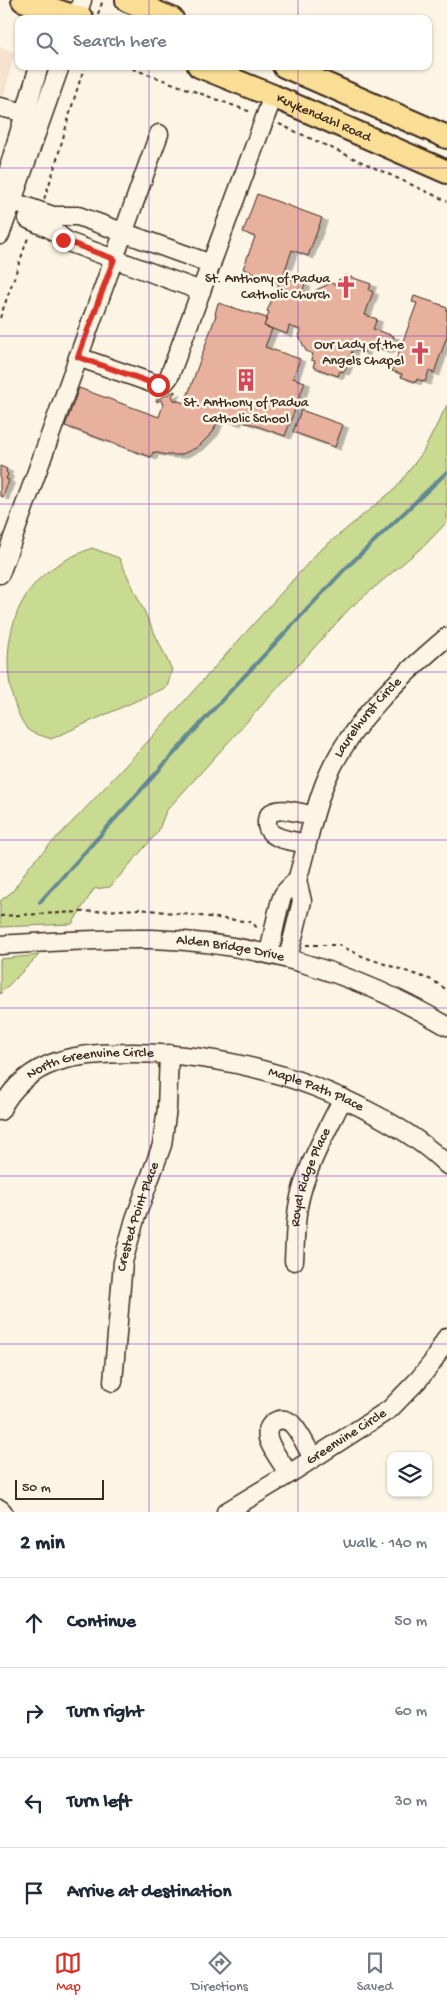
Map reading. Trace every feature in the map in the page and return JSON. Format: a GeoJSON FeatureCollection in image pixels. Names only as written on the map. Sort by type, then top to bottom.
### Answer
{"type":"FeatureCollection","features":[{"type":"Feature","properties":{"kind":"main road"},"geometry":{"type":"LineString","coordinates":[[23,0],[73,13]]}},
{"type":"Feature","properties":{"kind":"main road"},"geometry":{"type":"LineString","coordinates":[[126,0],[162,15]]}},
{"type":"Feature","properties":{"kind":"main road","name":"Kuykendahl Road"},"geometry":{"type":"LineString","coordinates":[[209,70],[447,172]]}},
{"type":"Feature","properties":{"kind":"main road"},"geometry":{"type":"LineString","coordinates":[[273,96],[282,70]]}},
{"type":"Feature","properties":{"kind":"main road"},"geometry":{"type":"LineString","coordinates":[[292,70],[447,137]]}},
{"type":"Feature","properties":{"kind":"street"},"geometry":{"type":"LineString","coordinates":[[0,235],[10,164],[38,70]]}},
{"type":"Feature","properties":{"kind":"street"},"geometry":{"type":"LineString","coordinates":[[4,209],[59,70]]}},
{"type":"Feature","properties":{"kind":"street"},"geometry":{"type":"LineString","coordinates":[[78,357],[155,384],[164,383],[169,378],[273,96]]}},
{"type":"Feature","properties":{"kind":"street"},"geometry":{"type":"LineString","coordinates":[[0,106],[42,116]]}},
{"type":"Feature","properties":{"kind":"street"},"geometry":{"type":"LineString","coordinates":[[0,574],[159,134]]}},
{"type":"Feature","properties":{"kind":"street"},"geometry":{"type":"LineString","coordinates":[[4,209],[37,217],[78,216],[211,264]]}},
{"type":"Feature","properties":{"kind":"street"},"geometry":{"type":"LineString","coordinates":[[57,234],[64,215]]}},
{"type":"Feature","properties":{"kind":"street"},"geometry":{"type":"LineString","coordinates":[[37,217],[47,227],[68,242],[201,291]]}},
{"type":"Feature","properties":{"kind":"street","name":"Laurelhurst Circle"},"geometry":{"type":"LineString","coordinates":[[288,958],[302,901],[297,880],[313,816],[336,759],[356,729],[409,671],[447,637]]}},
{"type":"Feature","properties":{"kind":"street"},"geometry":{"type":"LineString","coordinates":[[306,844],[275,836],[268,828],[267,821],[271,814],[281,809],[313,816]]}},
{"type":"Feature","properties":{"kind":"street","name":"Laurelhurst Circle"},"geometry":{"type":"LineString","coordinates":[[269,954],[283,895],[297,880]]}},
{"type":"Feature","properties":{"kind":"street","name":"Alden Bridge Drive"},"geometry":{"type":"LineString","coordinates":[[0,945],[112,938],[153,939],[195,942],[269,954],[288,958],[358,981],[397,998],[447,1026]]}},
{"type":"Feature","properties":{"kind":"street","name":"North Greenvine Circle"},"geometry":{"type":"LineString","coordinates":[[0,1111],[11,1093],[24,1080],[36,1071],[62,1059],[71,1056],[103,1053],[169,1054]]}},
{"type":"Feature","properties":{"kind":"street","name":"Maple Path Place"},"geometry":{"type":"LineString","coordinates":[[169,1054],[233,1063],[266,1070],[301,1081],[343,1098],[404,1131],[420,1141],[447,1164]]}},
{"type":"Feature","properties":{"kind":"street","name":"Crested Point Place"},"geometry":{"type":"LineString","coordinates":[[113,1382],[123,1262],[135,1219],[162,1145],[167,1108],[169,1054]]}},
{"type":"Feature","properties":{"kind":"street","name":"Royal Ridge Place"},"geometry":{"type":"LineString","coordinates":[[294,1261],[298,1205],[316,1154],[343,1098]]}},
{"type":"Feature","properties":{"kind":"street","name":"Greenvine Circle"},"geometry":{"type":"LineString","coordinates":[[226,1512],[371,1422],[405,1395],[432,1363],[447,1336]]}},
{"type":"Feature","properties":{"kind":"street"},"geometry":{"type":"LineString","coordinates":[[289,1474],[268,1440],[267,1430],[272,1423],[277,1420],[285,1420],[292,1425],[313,1458]]}},
{"type":"Feature","properties":{"kind":"street"},"geometry":{"type":"LineString","coordinates":[[0,1509],[3,1512]]}},
{"type":"Feature","properties":{"kind":"path"},"geometry":{"type":"LineString","coordinates":[[73,13],[103,0]]}},
{"type":"Feature","properties":{"kind":"path"},"geometry":{"type":"LineString","coordinates":[[0,318],[57,164],[75,93],[84,70]]}},
{"type":"Feature","properties":{"kind":"path"},"geometry":{"type":"LineString","coordinates":[[136,70],[240,107],[447,201]]}},
{"type":"Feature","properties":{"kind":"shaded area"},"geometry":{"type":"Polygon","coordinates":[[[0,47],[15,52],[0,112],[0,47]]]}},
{"type":"Feature","properties":{"kind":"green space"},"geometry":{"type":"Polygon","coordinates":[[[447,405],[447,522],[426,544],[350,608],[166,811],[158,832],[110,887],[94,889],[72,924],[0,927],[0,901],[13,891],[30,865],[152,737],[318,552],[396,488],[423,452],[447,405]]]}},
{"type":"Feature","properties":{"kind":"green space"},"geometry":{"type":"Polygon","coordinates":[[[92,548],[119,558],[172,670],[167,687],[51,739],[29,731],[18,713],[12,696],[9,677],[8,657],[10,638],[22,602],[38,580],[59,564],[92,548]]]}},
{"type":"Feature","properties":{"kind":"green space"},"geometry":{"type":"Polygon","coordinates":[[[39,955],[0,994],[0,959],[39,955]]]}},
{"type":"Feature","properties":{"kind":"building","name":"St. Anthony of Padua Catholic Church"},"geometry":{"type":"Polygon","coordinates":[[[257,194],[322,218],[308,256],[292,250],[283,276],[305,284],[302,292],[314,296],[316,290],[331,283],[337,285],[339,279],[343,281],[345,275],[371,284],[369,290],[373,292],[365,315],[377,319],[373,329],[394,336],[388,351],[368,344],[364,353],[353,349],[344,372],[340,371],[338,376],[313,367],[315,361],[311,360],[313,354],[306,351],[299,336],[301,330],[289,326],[287,334],[264,326],[269,312],[267,311],[279,283],[243,269],[255,237],[243,232],[257,194]]]}},
{"type":"Feature","properties":{"kind":"building","name":"Our Lady of the Angels Chapel"},"geometry":{"type":"Polygon","coordinates":[[[414,296],[447,308],[447,336],[434,373],[429,371],[425,382],[417,379],[416,382],[401,377],[402,374],[392,371],[417,303],[412,302],[414,296]]]}},
{"type":"Feature","properties":{"kind":"building","name":"St. Anthony of Padua Catholic School"},"geometry":{"type":"Polygon","coordinates":[[[218,303],[267,318],[264,326],[272,329],[265,347],[300,359],[293,378],[305,382],[285,436],[237,419],[236,423],[219,418],[213,432],[198,447],[180,455],[153,452],[151,457],[65,426],[79,388],[159,417],[163,405],[161,400],[157,402],[156,400],[175,391],[172,395],[174,400],[185,403],[216,315],[218,303]]]}},
{"type":"Feature","properties":{"kind":"building"},"geometry":{"type":"Polygon","coordinates":[[[301,410],[343,425],[335,447],[293,432],[301,410]]]}},
{"type":"Feature","properties":{"kind":"building"},"geometry":{"type":"Polygon","coordinates":[[[0,466],[7,469],[6,479],[9,480],[3,497],[0,496],[0,466]]]}},
{"type":"Feature","properties":{"kind":"waterway"},"geometry":{"type":"LineString","coordinates":[[40,902],[223,699],[345,569],[447,472]]}},
{"type":"Feature","properties":{"kind":"place","name":"St. Anthony of Padua Catholic Church"},"geometry":{"type":"Point","coordinates":[346,287]}},
{"type":"Feature","properties":{"kind":"place","name":"Our Lady of the Angels Chapel"},"geometry":{"type":"Point","coordinates":[420,353]}},
{"type":"Feature","properties":{"kind":"place","name":"St. Anthony of Padua Catholic School"},"geometry":{"type":"Point","coordinates":[246,380]}},
{"type":"Feature","properties":{"kind":"route"},"geometry":{"type":"LineString","coordinates":[[63,240],[114,259],[78,357],[158,385]]}}]}
